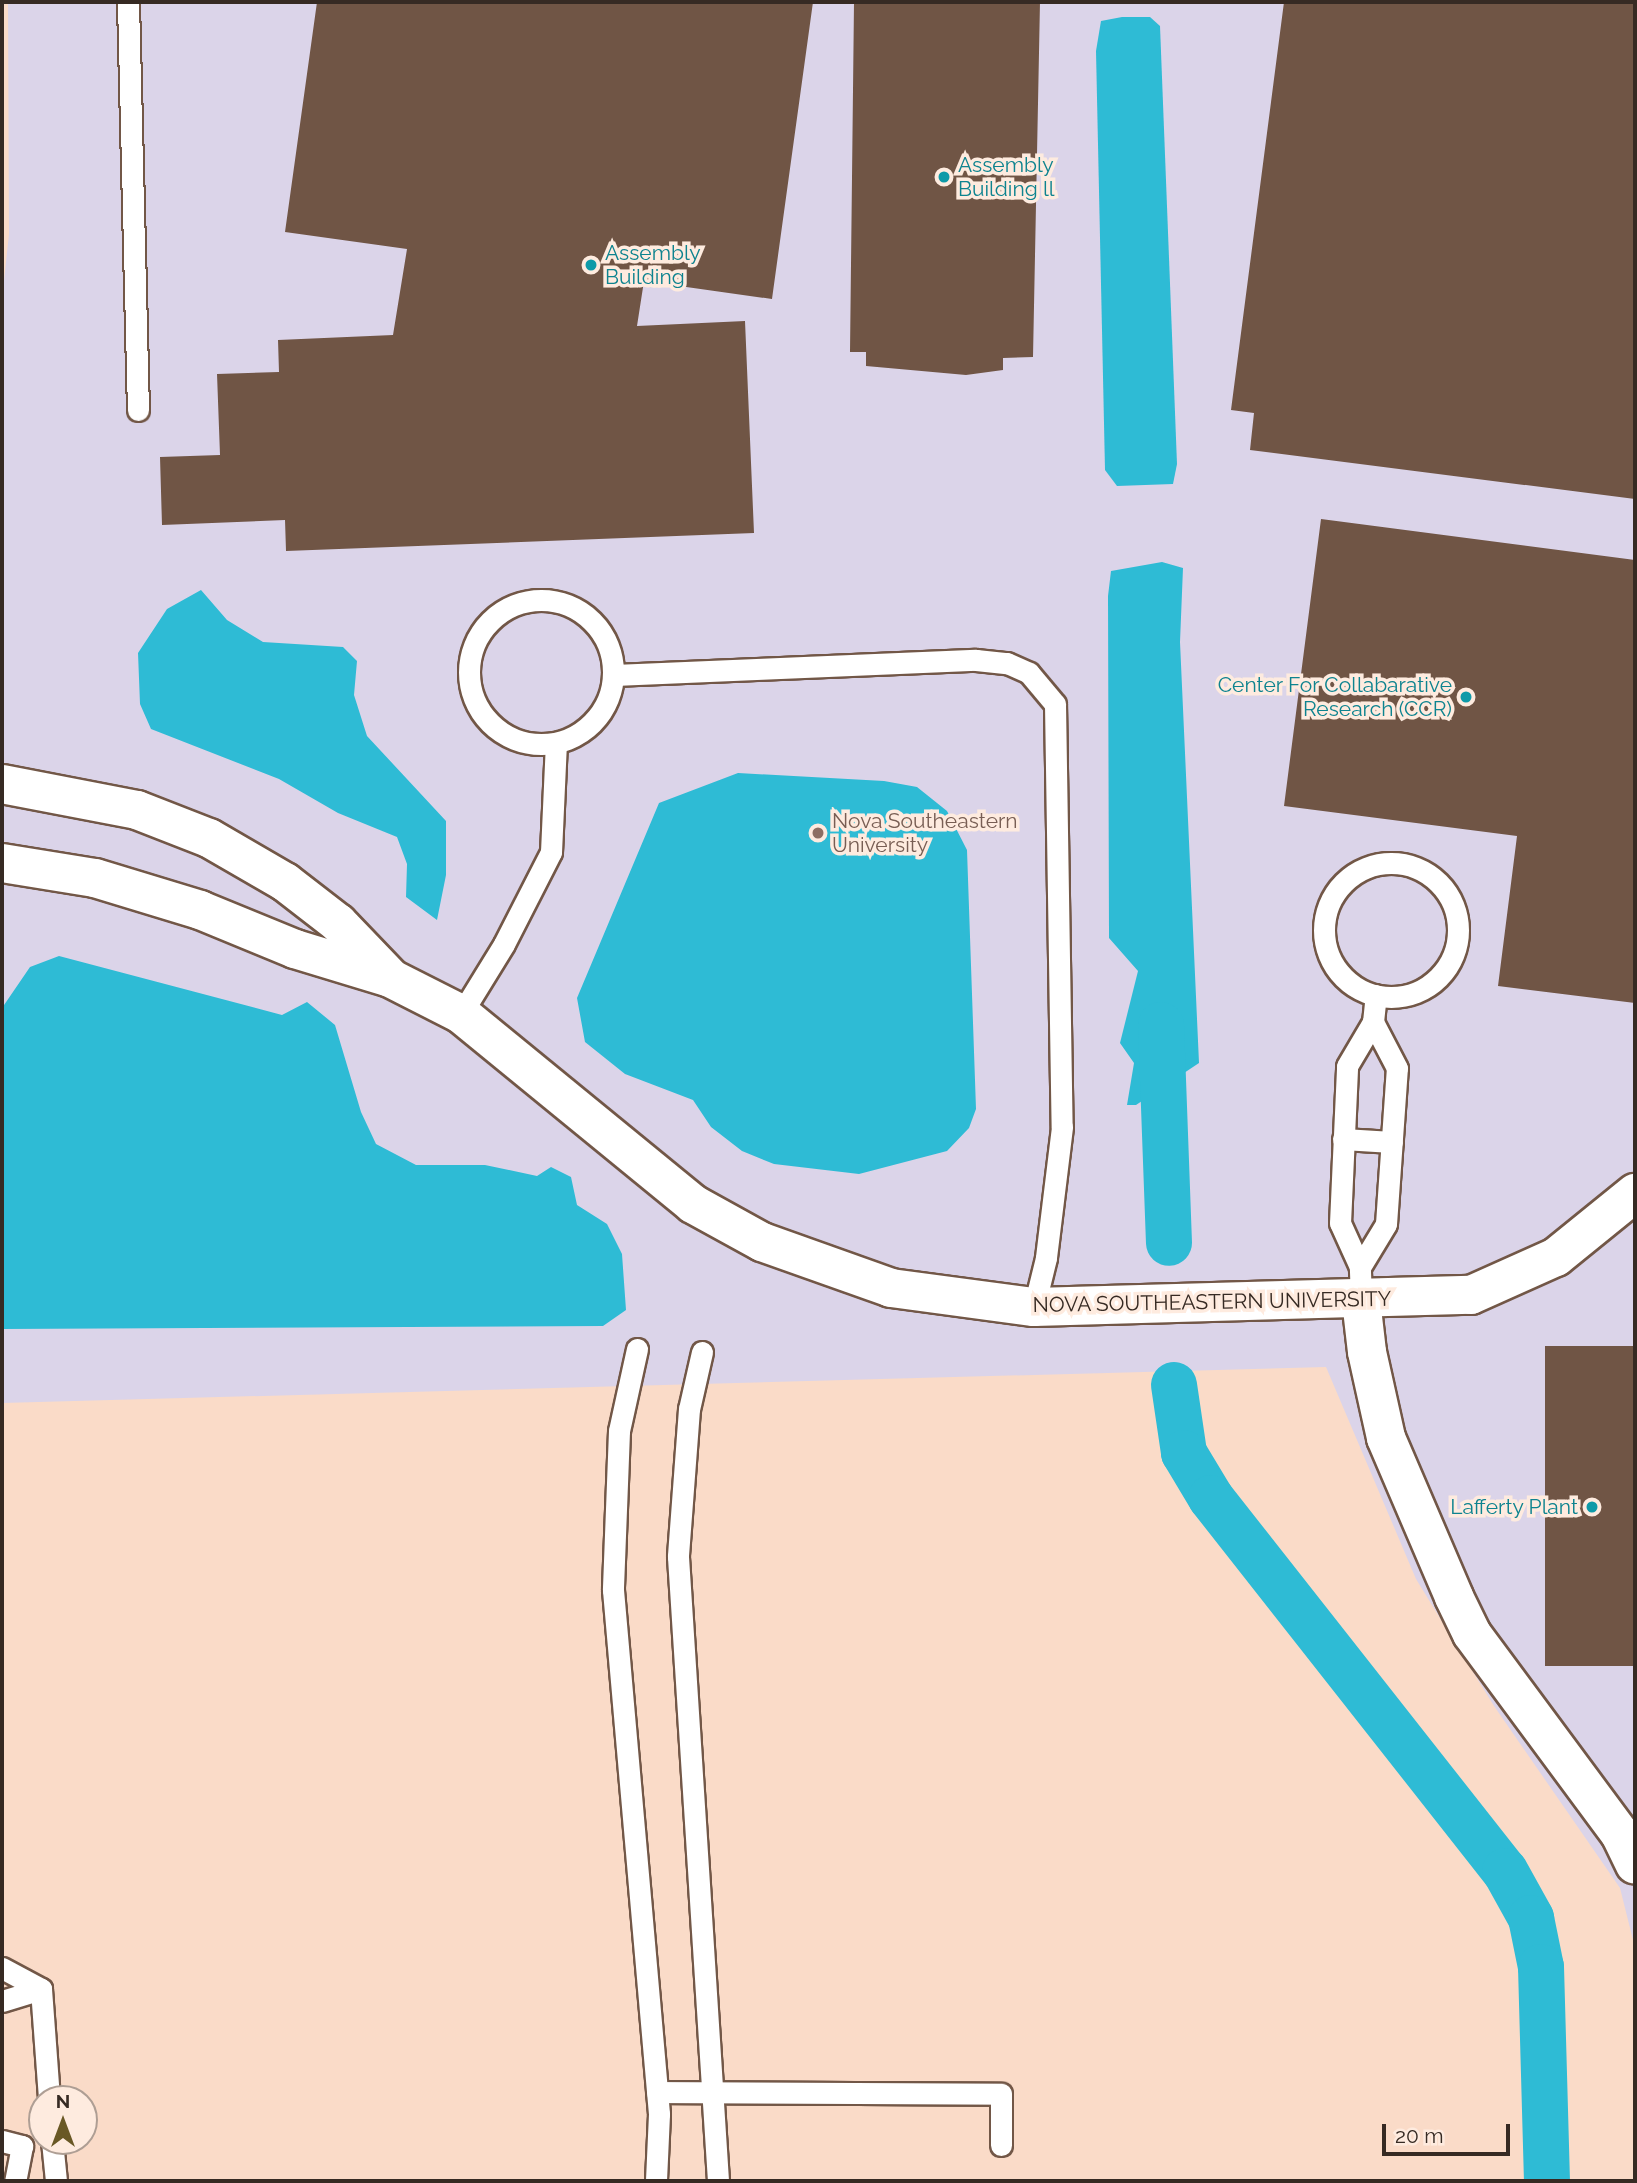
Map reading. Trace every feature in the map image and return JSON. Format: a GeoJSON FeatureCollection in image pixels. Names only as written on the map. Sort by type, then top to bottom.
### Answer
{"type":"FeatureCollection","features":[{"type":"Feature","properties":{"kind":"street","name":"NOVA SOUTHEASTERN UNIVERSITY"},"geometry":{"type":"LineString","coordinates":[[2,784],[137,810],[209,838],[285,883],[328,915],[390,978]]}},
{"type":"Feature","properties":{"kind":"street","name":"NOVA SOUTHEASTERN UNIVERSITY"},"geometry":{"type":"LineString","coordinates":[[2,863],[95,878],[200,909],[295,949],[390,978],[461,1014],[693,1204],[762,1242],[891,1288],[1034,1307],[1361,1283],[1471,1295],[1556,1257],[1635,1193]]}},
{"type":"Feature","properties":{"kind":"street"},"geometry":{"type":"LineString","coordinates":[[1361,1283],[1367,1352],[1387,1438],[1454,1597],[1472,1634],[1620,1834],[1635,1865]]}},
{"type":"Feature","properties":{"kind":"lane"},"geometry":{"type":"LineString","coordinates":[[128,2],[138,410]]}},
{"type":"Feature","properties":{"kind":"lane"},"geometry":{"type":"LineString","coordinates":[[538,599],[562,602],[584,613],[601,630],[612,651],[614,675],[609,698],[597,719],[578,734],[556,743],[532,744],[509,737],[489,723],[475,703],[469,680],[479,634],[495,616],[515,604],[538,599]]}},
{"type":"Feature","properties":{"kind":"lane"},"geometry":{"type":"LineString","coordinates":[[614,675],[976,660],[1007,663],[1029,673],[1055,704],[1062,1127],[1046,1258],[1034,1307]]}},
{"type":"Feature","properties":{"kind":"lane"},"geometry":{"type":"LineString","coordinates":[[461,1014],[504,944],[551,852],[556,743]]}},
{"type":"Feature","properties":{"kind":"lane"},"geometry":{"type":"LineString","coordinates":[[1408,865],[1428,874],[1450,898],[1458,929],[1456,950],[1431,985],[1412,994],[1376,995],[1348,983],[1332,965],[1324,944],[1324,921],[1331,900],[1344,881],[1363,868],[1408,865]]}},
{"type":"Feature","properties":{"kind":"lane"},"geometry":{"type":"LineString","coordinates":[[1361,1283],[1340,1223],[1343,1139],[1347,1066],[1373,1022],[1376,995]]}},
{"type":"Feature","properties":{"kind":"lane"},"geometry":{"type":"LineString","coordinates":[[1361,1283],[1386,1224],[1397,1068],[1373,1022]]}},
{"type":"Feature","properties":{"kind":"lane"},"geometry":{"type":"LineString","coordinates":[[1343,1139],[1392,1142]]}},
{"type":"Feature","properties":{"kind":"lane"},"geometry":{"type":"LineString","coordinates":[[637,1349],[619,1431],[613,1590],[657,2092],[656,2181]]}},
{"type":"Feature","properties":{"kind":"lane"},"geometry":{"type":"LineString","coordinates":[[702,1352],[689,1409],[678,1558],[716,2095],[718,2181]]}},
{"type":"Feature","properties":{"kind":"lane"},"geometry":{"type":"LineString","coordinates":[[2,1968],[41,1989]]}},
{"type":"Feature","properties":{"kind":"lane"},"geometry":{"type":"LineString","coordinates":[[2,2001],[41,1989]]}},
{"type":"Feature","properties":{"kind":"lane"},"geometry":{"type":"LineString","coordinates":[[41,1989],[47,2085]]}},
{"type":"Feature","properties":{"kind":"lane"},"geometry":{"type":"LineString","coordinates":[[657,2092],[716,2095],[1001,2094],[1001,2145]]}},
{"type":"Feature","properties":{"kind":"lane"},"geometry":{"type":"LineString","coordinates":[[2,2141],[22,2146],[15,2181]]}},
{"type":"Feature","properties":{"kind":"lane"},"geometry":{"type":"LineString","coordinates":[[53,2155],[56,2181]]}},
{"type":"Feature","properties":{"kind":"shaded area","name":"Nova Southeastern University"},"geometry":{"type":"Polygon","coordinates":[[[8,2],[1635,2],[1635,1948],[1620,1888],[1494,1706],[1416,1579],[1326,1367],[2,1403],[2,299],[9,234],[8,2]]]}},
{"type":"Feature","properties":{"kind":"water"},"geometry":{"type":"Polygon","coordinates":[[[1122,17],[1150,17],[1160,26],[1177,464],[1173,484],[1117,486],[1105,470],[1096,51],[1101,21],[1122,17]]]}},
{"type":"Feature","properties":{"kind":"water"},"geometry":{"type":"Polygon","coordinates":[[[1162,562],[1183,568],[1180,642],[1199,1063],[1136,1105],[1127,1105],[1134,1063],[1120,1043],[1138,971],[1109,938],[1108,596],[1111,571],[1162,562]]]}},
{"type":"Feature","properties":{"kind":"water"},"geometry":{"type":"Polygon","coordinates":[[[201,590],[227,620],[263,642],[343,647],[357,661],[354,695],[367,736],[446,821],[446,875],[437,920],[406,897],[407,864],[397,837],[338,813],[279,779],[151,729],[140,704],[138,653],[167,609],[201,590]]]}},
{"type":"Feature","properties":{"kind":"water"},"geometry":{"type":"Polygon","coordinates":[[[738,773],[884,781],[917,787],[947,811],[967,850],[976,1109],[969,1128],[947,1151],[859,1174],[774,1164],[742,1151],[711,1127],[693,1100],[625,1074],[585,1042],[577,998],[659,803],[738,773]]]}},
{"type":"Feature","properties":{"kind":"water"},"geometry":{"type":"Polygon","coordinates":[[[59,956],[282,1015],[307,1002],[335,1025],[361,1112],[376,1144],[416,1165],[485,1165],[537,1176],[551,1167],[571,1177],[577,1205],[607,1224],[622,1254],[626,1310],[603,1326],[2,1329],[2,1008],[30,967],[59,956]]]}},
{"type":"Feature","properties":{"kind":"building","name":"Assembly Building"},"geometry":{"type":"Polygon","coordinates":[[[317,2],[813,2],[772,299],[644,281],[637,326],[745,321],[754,533],[286,551],[285,520],[162,525],[160,457],[220,455],[217,374],[279,372],[278,340],[393,335],[407,249],[285,232],[317,2]]]}},
{"type":"Feature","properties":{"kind":"building","name":"Assembly Building ll"},"geometry":{"type":"Polygon","coordinates":[[[854,2],[1040,2],[1033,357],[1003,358],[1003,370],[966,375],[866,366],[866,352],[850,352],[854,2]]]}},
{"type":"Feature","properties":{"kind":"building"},"geometry":{"type":"Polygon","coordinates":[[[1284,2],[1635,2],[1635,499],[1250,450],[1254,413],[1231,410],[1284,2]]]}},
{"type":"Feature","properties":{"kind":"building","name":"Center For Collabarative Research (CCR)"},"geometry":{"type":"Polygon","coordinates":[[[1321,519],[1635,560],[1635,1003],[1498,986],[1517,836],[1284,806],[1321,519]]]}},
{"type":"Feature","properties":{"kind":"building","name":"Lafferty Plant"},"geometry":{"type":"Polygon","coordinates":[[[1545,1346],[1635,1346],[1635,1666],[1545,1666],[1545,1346]]]}},
{"type":"Feature","properties":{"kind":"waterway"},"geometry":{"type":"LineString","coordinates":[[1161,1025],[1169,1243]]}},
{"type":"Feature","properties":{"kind":"waterway"},"geometry":{"type":"LineString","coordinates":[[1174,1385],[1184,1453],[1211,1498],[1505,1871],[1531,1918],[1541,1967],[1547,2181]]}},
{"type":"Feature","properties":{"kind":"place","name":"Assembly Building ll"},"geometry":{"type":"Point","coordinates":[944,177]}},
{"type":"Feature","properties":{"kind":"place","name":"Assembly Building"},"geometry":{"type":"Point","coordinates":[591,265]}},
{"type":"Feature","properties":{"kind":"place","name":"Center For Collabarative Research (CCR)"},"geometry":{"type":"Point","coordinates":[1466,697]}},
{"type":"Feature","properties":{"kind":"place","name":"Nova Southeastern University"},"geometry":{"type":"Point","coordinates":[818,833]}},
{"type":"Feature","properties":{"kind":"place","name":"Lafferty Plant"},"geometry":{"type":"Point","coordinates":[1592,1507]}}]}
